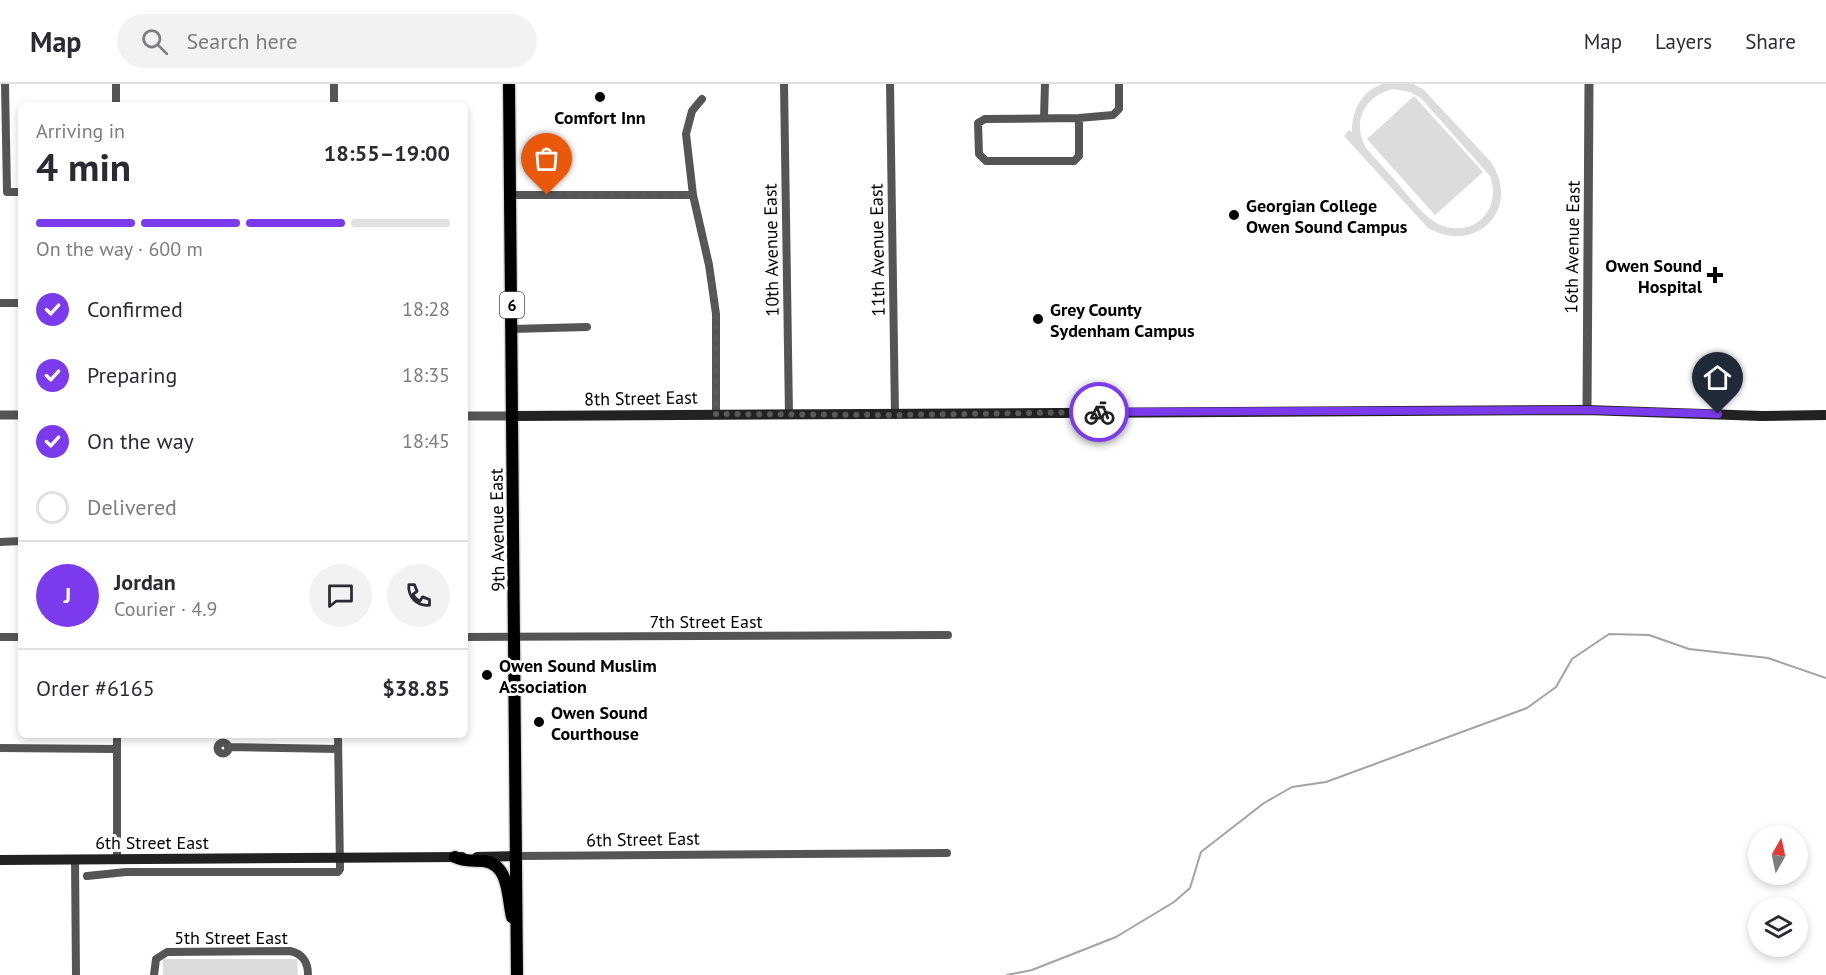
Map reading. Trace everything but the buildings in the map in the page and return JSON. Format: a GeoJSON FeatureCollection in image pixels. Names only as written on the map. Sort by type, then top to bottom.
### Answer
{"type":"FeatureCollection","features":[{"type":"Feature","properties":{"kind":"highway","name":"9th Avenue East"},"geometry":{"type":"LineString","coordinates":[[509,84],[516,637],[517,975]]}},
{"type":"Feature","properties":{"kind":"highway"},"geometry":{"type":"LineString","coordinates":[[455,857],[461,860],[486,862],[495,865],[500,870],[505,879],[509,906],[517,932]]}},
{"type":"Feature","properties":{"kind":"main road","name":"8th Street East"},"geometry":{"type":"LineString","coordinates":[[513,416],[1587,410],[1762,416],[1826,415]]}},
{"type":"Feature","properties":{"kind":"main road","name":"6th Street East"},"geometry":{"type":"LineString","coordinates":[[0,860],[517,856]]}},
{"type":"Feature","properties":{"kind":"street"},"geometry":{"type":"LineString","coordinates":[[5,84],[7,192],[18,192]]}},
{"type":"Feature","properties":{"kind":"street"},"geometry":{"type":"LineString","coordinates":[[116,84],[116,102]]}},
{"type":"Feature","properties":{"kind":"street"},"geometry":{"type":"LineString","coordinates":[[334,84],[334,102]]}},
{"type":"Feature","properties":{"kind":"street","name":"10th Avenue East"},"geometry":{"type":"LineString","coordinates":[[784,84],[789,414]]}},
{"type":"Feature","properties":{"kind":"street","name":"11th Avenue East"},"geometry":{"type":"LineString","coordinates":[[890,84],[895,415]]}},
{"type":"Feature","properties":{"kind":"street"},"geometry":{"type":"LineString","coordinates":[[1044,117],[1045,84]]}},
{"type":"Feature","properties":{"kind":"street"},"geometry":{"type":"LineString","coordinates":[[1079,118],[1079,156],[1074,161],[986,161],[979,154],[978,123],[985,119],[1079,118],[1113,115],[1119,109],[1119,84]]}},
{"type":"Feature","properties":{"kind":"street","name":"16th Avenue East"},"geometry":{"type":"LineString","coordinates":[[1587,410],[1589,84]]}},
{"type":"Feature","properties":{"kind":"street"},"geometry":{"type":"LineString","coordinates":[[702,99],[692,111],[686,134],[693,195],[709,265],[716,314],[716,414]]}},
{"type":"Feature","properties":{"kind":"street"},"geometry":{"type":"LineString","coordinates":[[510,195],[693,195]]}},
{"type":"Feature","properties":{"kind":"street"},"geometry":{"type":"LineString","coordinates":[[0,303],[18,303]]}},
{"type":"Feature","properties":{"kind":"street"},"geometry":{"type":"LineString","coordinates":[[512,328],[587,327]]}},
{"type":"Feature","properties":{"kind":"street"},"geometry":{"type":"LineString","coordinates":[[0,415],[18,415]]}},
{"type":"Feature","properties":{"kind":"street","name":"8th Street East"},"geometry":{"type":"LineString","coordinates":[[468,416],[513,416]]}},
{"type":"Feature","properties":{"kind":"street"},"geometry":{"type":"LineString","coordinates":[[0,542],[18,541]]}},
{"type":"Feature","properties":{"kind":"street","name":"7th Street East"},"geometry":{"type":"LineString","coordinates":[[468,637],[948,635]]}},
{"type":"Feature","properties":{"kind":"street"},"geometry":{"type":"LineString","coordinates":[[0,637],[18,637]]}},
{"type":"Feature","properties":{"kind":"street"},"geometry":{"type":"LineString","coordinates":[[117,738],[117,859]]}},
{"type":"Feature","properties":{"kind":"street"},"geometry":{"type":"LineString","coordinates":[[338,738],[340,858]]}},
{"type":"Feature","properties":{"kind":"street"},"geometry":{"type":"LineString","coordinates":[[228,747],[338,749]]}},
{"type":"Feature","properties":{"kind":"street"},"geometry":{"type":"LineString","coordinates":[[0,748],[117,749]]}},
{"type":"Feature","properties":{"kind":"street","name":"6th Street East"},"geometry":{"type":"LineString","coordinates":[[517,856],[947,853]]}},
{"type":"Feature","properties":{"kind":"street","name":"6th Street East"},"geometry":{"type":"LineString","coordinates":[[87,876],[126,872],[338,872],[340,858]]}},
{"type":"Feature","properties":{"kind":"street"},"geometry":{"type":"LineString","coordinates":[[75,860],[76,975]]}},
{"type":"Feature","properties":{"kind":"street","name":"5th Street East"},"geometry":{"type":"LineString","coordinates":[[154,975],[156,959],[167,952],[290,951],[304,958],[308,965],[308,975]]}},
{"type":"Feature","properties":{"kind":"shaded area"},"geometry":{"type":"Polygon","coordinates":[[[1383,84],[1413,84],[1423,89],[1491,162],[1499,179],[1501,196],[1497,211],[1489,223],[1477,231],[1462,236],[1446,235],[1428,228],[1344,136],[1349,130],[1352,132],[1352,124],[1359,103],[1375,87],[1383,84]],[[1393,89],[1383,92],[1368,104],[1363,111],[1360,128],[1366,148],[1419,208],[1434,221],[1451,228],[1474,224],[1485,215],[1492,202],[1493,186],[1490,176],[1421,98],[1410,92],[1393,89]]]}},
{"type":"Feature","properties":{"kind":"shaded area"},"geometry":{"type":"Polygon","coordinates":[[[1414,96],[1483,172],[1435,215],[1367,139],[1414,96]]]}},
{"type":"Feature","properties":{"kind":"shaded area"},"geometry":{"type":"Polygon","coordinates":[[[163,959],[297,959],[298,975],[163,975],[163,959]]]}},
{"type":"Feature","properties":{"kind":"waterway"},"geometry":{"type":"LineString","coordinates":[[1007,975],[1032,970],[1116,937],[1174,902],[1190,888],[1201,852],[1264,803],[1292,787],[1326,782],[1527,708],[1556,687],[1572,659],[1609,634],[1649,635],[1689,649],[1768,658],[1826,678]]}},
{"type":"Feature","properties":{"kind":"way so far"},"geometry":{"type":"LineString","coordinates":[[547,195],[693,195],[709,265],[716,314],[716,414],[895,415],[1099,412]]}},
{"type":"Feature","properties":{"kind":"place","name":"Comfort Inn"},"geometry":{"type":"Point","coordinates":[600,97]}},
{"type":"Feature","properties":{"kind":"place","name":"Georgian College Owen Sound Campus"},"geometry":{"type":"Point","coordinates":[1234,215]}},
{"type":"Feature","properties":{"kind":"place","name":"Owen Sound Hospital"},"geometry":{"type":"Point","coordinates":[1715,275]}},
{"type":"Feature","properties":{"kind":"place","name":"Grey County Sydenham Campus"},"geometry":{"type":"Point","coordinates":[1038,319]}},
{"type":"Feature","properties":{"kind":"place","name":"Owen Sound Muslim Association"},"geometry":{"type":"Point","coordinates":[487,675]}},
{"type":"Feature","properties":{"kind":"place","name":"Owen Sound Courthouse"},"geometry":{"type":"Point","coordinates":[539,722]}},
{"type":"Feature","properties":{"kind":"route"},"geometry":{"type":"LineString","coordinates":[[1099,412],[1587,410],[1718,414]]}}]}
